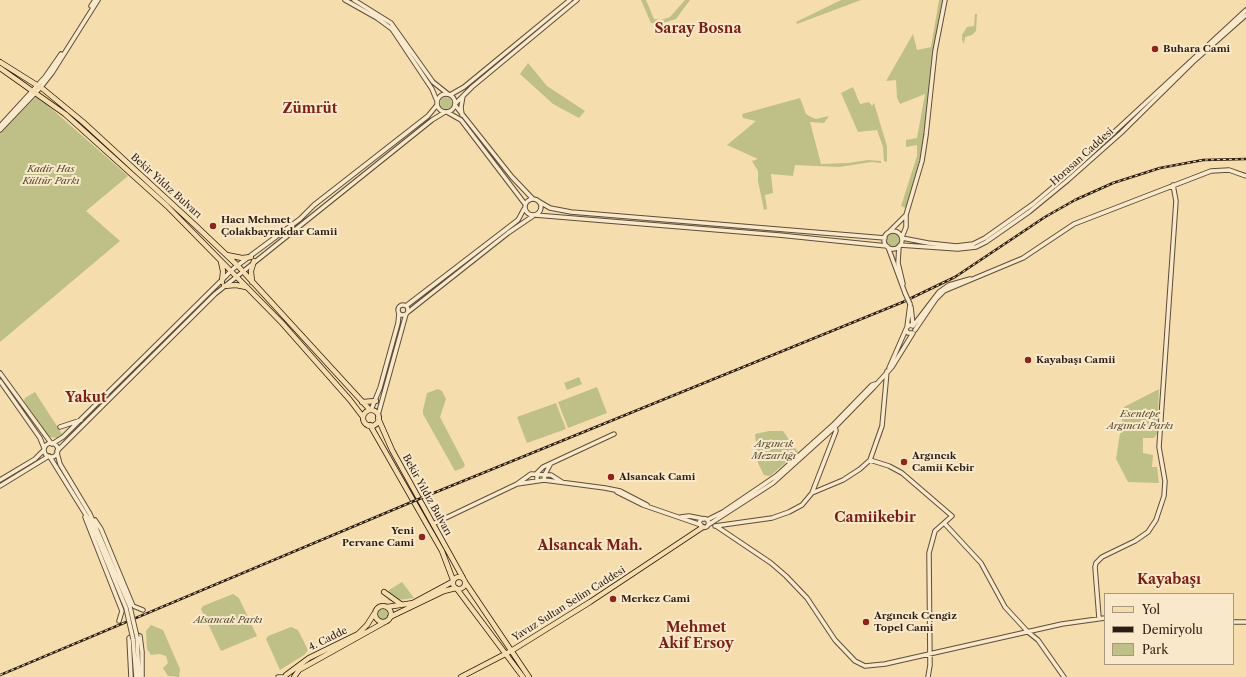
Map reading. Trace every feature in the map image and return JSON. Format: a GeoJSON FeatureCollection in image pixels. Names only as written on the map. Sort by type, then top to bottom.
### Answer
{"type":"FeatureCollection","features":[{"type":"Feature","properties":{"kind":"main road","name":"Bekir Yıldız Bulvarı"},"geometry":{"type":"LineString","coordinates":[[0,62],[32,80],[83,122],[196,226],[238,266],[370,410]]}},
{"type":"Feature","properties":{"kind":"main road","name":"Bekir Yıldız Bulvarı"},"geometry":{"type":"LineString","coordinates":[[0,68],[35,91],[74,122],[163,202],[282,323],[350,400],[363,417]]}},
{"type":"Feature","properties":{"kind":"main road"},"geometry":{"type":"LineString","coordinates":[[225,255],[253,259],[251,271],[252,283]]}},
{"type":"Feature","properties":{"kind":"main road"},"geometry":{"type":"LineString","coordinates":[[221,260],[223,284],[236,285],[246,288]]}},
{"type":"Feature","properties":{"kind":"main road"},"geometry":{"type":"LineString","coordinates":[[362,402],[369,403],[376,401]]}},
{"type":"Feature","properties":{"kind":"main road"},"geometry":{"type":"LineString","coordinates":[[370,410],[378,417],[376,423],[370,425],[364,422],[363,417],[365,412],[370,410]]}},
{"type":"Feature","properties":{"kind":"main road","name":"Bekir Yıldız Bulvarı"},"geometry":{"type":"LineString","coordinates":[[378,417],[392,450],[464,580],[523,677]]}},
{"type":"Feature","properties":{"kind":"main road","name":"Bekir Yıldız Bulvarı"},"geometry":{"type":"LineString","coordinates":[[370,425],[442,551],[456,589],[529,677]]}},
{"type":"Feature","properties":{"kind":"main road","name":"Yavuz Sultan Selim Caddesi"},"geometry":{"type":"LineString","coordinates":[[461,677],[508,653],[600,596],[705,526]]}},
{"type":"Feature","properties":{"kind":"main road"},"geometry":{"type":"LineString","coordinates":[[457,577],[464,580],[463,588],[444,592],[390,617],[385,622],[378,621],[374,614],[379,607],[403,606],[413,603],[453,581],[457,577]]}},
{"type":"Feature","properties":{"kind":"main road"},"geometry":{"type":"LineString","coordinates":[[384,592],[392,600],[403,606]]}},
{"type":"Feature","properties":{"kind":"main road"},"geometry":{"type":"LineString","coordinates":[[387,607],[390,612],[390,617]]}},
{"type":"Feature","properties":{"kind":"main road","name":"4. Cadde"},"geometry":{"type":"LineString","coordinates":[[285,676],[309,658],[358,634],[368,625],[374,614]]}},
{"type":"Feature","properties":{"kind":"main road","name":"4. Cadde"},"geometry":{"type":"LineString","coordinates":[[293,677],[299,670],[385,622]]}},
{"type":"Feature","properties":{"kind":"main road"},"geometry":{"type":"LineString","coordinates":[[285,676],[293,677]]}},
{"type":"Feature","properties":{"kind":"street"},"geometry":{"type":"LineString","coordinates":[[46,92],[49,71],[96,0]]}},
{"type":"Feature","properties":{"kind":"street"},"geometry":{"type":"LineString","coordinates":[[0,130],[29,100],[47,77],[96,0]]}},
{"type":"Feature","properties":{"kind":"street"},"geometry":{"type":"LineString","coordinates":[[345,0],[381,20],[395,33],[432,89],[440,110],[461,120],[525,204]]}},
{"type":"Feature","properties":{"kind":"street"},"geometry":{"type":"LineString","coordinates":[[354,0],[384,17],[394,25],[433,82],[454,98],[455,105],[462,116],[515,180],[534,199],[550,208],[571,212],[885,238]]}},
{"type":"Feature","properties":{"kind":"street"},"geometry":{"type":"LineString","coordinates":[[0,480],[35,459],[44,449],[63,438],[223,284],[243,272],[253,259],[312,207],[428,116],[440,96],[449,95],[464,87],[570,0]]}},
{"type":"Feature","properties":{"kind":"street"},"geometry":{"type":"LineString","coordinates":[[0,486],[53,456],[223,284],[231,272],[238,266],[253,259],[317,213],[332,199],[432,120],[452,110],[464,95],[577,0]]}},
{"type":"Feature","properties":{"kind":"street"},"geometry":{"type":"LineString","coordinates":[[910,241],[906,227],[906,215],[921,166],[926,135],[935,51],[945,0]]}},
{"type":"Feature","properties":{"kind":"street","name":"Horasan Caddesi"},"geometry":{"type":"LineString","coordinates":[[902,238],[910,241],[960,246],[976,243],[985,238],[1033,204],[1071,172],[1246,10]]}},
{"type":"Feature","properties":{"kind":"street","name":"Horasan Caddesi"},"geometry":{"type":"LineString","coordinates":[[899,246],[958,249],[976,247],[986,242],[1034,208],[1068,180],[1121,133],[1193,62],[1246,15]]}},
{"type":"Feature","properties":{"kind":"street"},"geometry":{"type":"LineString","coordinates":[[32,80],[39,80],[47,77]]}},
{"type":"Feature","properties":{"kind":"street"},"geometry":{"type":"LineString","coordinates":[[21,82],[26,91],[24,100]]}},
{"type":"Feature","properties":{"kind":"street"},"geometry":{"type":"LineString","coordinates":[[0,126],[24,100],[35,91]]}},
{"type":"Feature","properties":{"kind":"street"},"geometry":{"type":"LineString","coordinates":[[462,116],[461,107],[464,95]]}},
{"type":"Feature","properties":{"kind":"street"},"geometry":{"type":"LineString","coordinates":[[29,100],[37,98],[47,100]]}},
{"type":"Feature","properties":{"kind":"street"},"geometry":{"type":"LineString","coordinates":[[705,526],[700,521],[723,512],[780,474],[875,384],[888,369],[892,367],[920,317],[941,290],[949,285],[971,279],[1023,258],[1074,224],[1173,185],[1217,170],[1233,171],[1246,176]]}},
{"type":"Feature","properties":{"kind":"street"},"geometry":{"type":"LineString","coordinates":[[1099,618],[1094,567],[1096,563],[1102,557],[1135,541],[1148,532],[1156,520],[1164,496],[1165,481],[1159,447],[1176,201],[1173,185]]}},
{"type":"Feature","properties":{"kind":"street"},"geometry":{"type":"LineString","coordinates":[[370,410],[376,401],[398,323],[400,306],[406,306],[518,220],[528,200],[534,199]]}},
{"type":"Feature","properties":{"kind":"street"},"geometry":{"type":"LineString","coordinates":[[399,313],[402,315],[407,313],[514,228],[534,216],[541,209],[538,201]]}},
{"type":"Feature","properties":{"kind":"street"},"geometry":{"type":"LineString","coordinates":[[316,204],[321,210]]}},
{"type":"Feature","properties":{"kind":"street"},"geometry":{"type":"LineString","coordinates":[[312,207],[317,213]]}},
{"type":"Feature","properties":{"kind":"street"},"geometry":{"type":"LineString","coordinates":[[524,209],[527,214],[534,216],[779,234],[888,246],[893,248],[899,246]]}},
{"type":"Feature","properties":{"kind":"street"},"geometry":{"type":"LineString","coordinates":[[885,238],[906,215]]}},
{"type":"Feature","properties":{"kind":"street"},"geometry":{"type":"LineString","coordinates":[[905,293],[898,263],[899,246],[906,227]]}},
{"type":"Feature","properties":{"kind":"street"},"geometry":{"type":"LineString","coordinates":[[890,232],[897,232],[902,238]]}},
{"type":"Feature","properties":{"kind":"street"},"geometry":{"type":"LineString","coordinates":[[885,238],[910,304],[913,314],[913,328]]}},
{"type":"Feature","properties":{"kind":"street"},"geometry":{"type":"LineString","coordinates":[[906,328],[910,334],[913,328],[941,294],[971,279]]}},
{"type":"Feature","properties":{"kind":"street"},"geometry":{"type":"LineString","coordinates":[[812,493],[843,480],[860,469],[870,460],[882,426],[888,369],[906,328],[910,304]]}},
{"type":"Feature","properties":{"kind":"street"},"geometry":{"type":"LineString","coordinates":[[378,417],[407,313],[406,306]]}},
{"type":"Feature","properties":{"kind":"street"},"geometry":{"type":"LineString","coordinates":[[913,314],[920,317]]}},
{"type":"Feature","properties":{"kind":"street"},"geometry":{"type":"LineString","coordinates":[[906,328],[913,328]]}},
{"type":"Feature","properties":{"kind":"street"},"geometry":{"type":"LineString","coordinates":[[0,373],[52,444],[56,447],[60,464],[90,514],[130,607],[141,677]]}},
{"type":"Feature","properties":{"kind":"street"},"geometry":{"type":"LineString","coordinates":[[0,381],[40,438],[44,449],[83,510],[96,534],[130,607],[129,612],[122,611]]}},
{"type":"Feature","properties":{"kind":"street"},"geometry":{"type":"LineString","coordinates":[[705,526],[773,483],[835,427],[874,387],[875,384]]}},
{"type":"Feature","properties":{"kind":"street"},"geometry":{"type":"LineString","coordinates":[[60,427],[82,419]]}},
{"type":"Feature","properties":{"kind":"street"},"geometry":{"type":"LineString","coordinates":[[517,484],[541,481],[562,482],[605,488],[617,492],[633,501],[705,526],[716,526],[772,518],[800,507],[812,493],[836,431],[835,427]]}},
{"type":"Feature","properties":{"kind":"street"},"geometry":{"type":"LineString","coordinates":[[433,524],[517,484],[528,476],[537,473],[543,467],[614,434]]}},
{"type":"Feature","properties":{"kind":"street"},"geometry":{"type":"LineString","coordinates":[[870,460],[890,466],[910,479],[952,516],[934,533],[929,553],[928,677]]}},
{"type":"Feature","properties":{"kind":"street"},"geometry":{"type":"LineString","coordinates":[[541,481],[543,474],[550,465]]}},
{"type":"Feature","properties":{"kind":"street"},"geometry":{"type":"LineString","coordinates":[[537,473],[557,477],[562,482]]}},
{"type":"Feature","properties":{"kind":"street"},"geometry":{"type":"LineString","coordinates":[[537,473],[541,481]]}},
{"type":"Feature","properties":{"kind":"street"},"geometry":{"type":"LineString","coordinates":[[83,510],[122,611],[119,621]]}},
{"type":"Feature","properties":{"kind":"street"},"geometry":{"type":"LineString","coordinates":[[681,518],[689,516],[705,519]]}},
{"type":"Feature","properties":{"kind":"street"},"geometry":{"type":"LineString","coordinates":[[705,519],[705,526]]}},
{"type":"Feature","properties":{"kind":"street"},"geometry":{"type":"LineString","coordinates":[[944,522],[981,564],[1005,607],[1028,632],[1040,642],[1064,677]]}},
{"type":"Feature","properties":{"kind":"street"},"geometry":{"type":"LineString","coordinates":[[716,526],[771,563],[786,576],[807,598],[835,640],[857,663],[873,666],[929,655],[1028,632],[1104,618]]}},
{"type":"Feature","properties":{"kind":"street"},"geometry":{"type":"LineString","coordinates":[[130,607],[143,610]]}},
{"type":"Feature","properties":{"kind":"street"},"geometry":{"type":"LineString","coordinates":[[1234,622],[1246,622]]}},
{"type":"Feature","properties":{"kind":"street"},"geometry":{"type":"LineString","coordinates":[[131,677],[130,638],[135,634],[140,636],[142,652],[141,677]]}},
{"type":"Feature","properties":{"kind":"street"},"geometry":{"type":"LineString","coordinates":[[135,638],[136,677]]}},
{"type":"Feature","properties":{"kind":"street"},"geometry":{"type":"LineString","coordinates":[[278,677],[285,676]]}},
{"type":"Feature","properties":{"kind":"green space"},"geometry":{"type":"Polygon","coordinates":[[[641,0],[646,0],[654,19],[661,20],[670,17],[685,0],[690,0],[676,19],[660,24],[651,23],[641,0]]]}},
{"type":"Feature","properties":{"kind":"green space"},"geometry":{"type":"Polygon","coordinates":[[[841,0],[861,0],[797,24],[796,22],[841,0]]]}},
{"type":"Feature","properties":{"kind":"green space"},"geometry":{"type":"Polygon","coordinates":[[[939,0],[943,0],[921,155],[906,208],[901,206],[917,156],[917,145],[906,147],[906,140],[917,138],[925,94],[900,104],[897,98],[896,80],[886,81],[913,34],[917,50],[931,47],[939,0]]]}},
{"type":"Feature","properties":{"kind":"green space"},"geometry":{"type":"Polygon","coordinates":[[[975,14],[977,14],[976,31],[972,35],[965,37],[964,44],[962,35],[967,27],[974,26],[975,14]]]}},
{"type":"Feature","properties":{"kind":"green space"},"geometry":{"type":"Polygon","coordinates":[[[528,63],[547,86],[585,111],[579,118],[553,104],[520,74],[528,63]]]}},
{"type":"Feature","properties":{"kind":"green space"},"geometry":{"type":"Polygon","coordinates":[[[853,87],[860,104],[869,102],[872,106],[874,103],[887,146],[887,162],[884,161],[883,147],[877,130],[858,132],[841,93],[853,87]]]}},
{"type":"Feature","properties":{"kind":"green space","name":"Kadir Has Kültür Parkı"},"geometry":{"type":"Polygon","coordinates":[[[37,96],[128,176],[86,211],[120,241],[0,342],[0,134],[37,96]]]}},
{"type":"Feature","properties":{"kind":"green space"},"geometry":{"type":"Polygon","coordinates":[[[444,97],[448,97],[452,103],[448,109],[444,109],[440,105],[440,101],[444,97]]]}},
{"type":"Feature","properties":{"kind":"green space"},"geometry":{"type":"Polygon","coordinates":[[[800,98],[806,114],[816,119],[829,116],[824,123],[810,122],[821,164],[848,163],[868,160],[881,161],[881,163],[872,162],[839,167],[795,165],[793,176],[771,174],[773,193],[765,195],[767,209],[764,210],[758,181],[758,171],[752,161],[758,159],[727,145],[756,121],[743,118],[742,114],[800,98]]]}},
{"type":"Feature","properties":{"kind":"green space"},"geometry":{"type":"Polygon","coordinates":[[[893,233],[898,235],[900,240],[898,245],[893,247],[888,245],[886,240],[888,235],[893,233]]]}},
{"type":"Feature","properties":{"kind":"green space"},"geometry":{"type":"Polygon","coordinates":[[[579,377],[582,384],[567,390],[564,383],[579,377]]]}},
{"type":"Feature","properties":{"kind":"green space"},"geometry":{"type":"Polygon","coordinates":[[[597,387],[607,413],[568,428],[558,402],[597,387]]]}},
{"type":"Feature","properties":{"kind":"green space"},"geometry":{"type":"Polygon","coordinates":[[[438,389],[442,391],[446,399],[440,417],[465,465],[463,468],[455,471],[423,414],[427,393],[438,389]]]}},
{"type":"Feature","properties":{"kind":"green space","name":"Esentepe Argıncık Parkı"},"geometry":{"type":"Polygon","coordinates":[[[1159,389],[1157,434],[1154,438],[1143,438],[1143,453],[1153,455],[1152,467],[1157,467],[1159,483],[1128,482],[1116,459],[1124,407],[1159,389]]]}},
{"type":"Feature","properties":{"kind":"green space"},"geometry":{"type":"Polygon","coordinates":[[[35,392],[62,434],[57,438],[49,437],[24,401],[25,398],[35,392]]]}},
{"type":"Feature","properties":{"kind":"green space"},"geometry":{"type":"Polygon","coordinates":[[[556,403],[566,429],[527,443],[517,417],[556,403]]]}},
{"type":"Feature","properties":{"kind":"green space","name":"Argıncık Mezarlığı"},"geometry":{"type":"Polygon","coordinates":[[[769,431],[783,431],[798,452],[770,476],[764,475],[758,463],[755,434],[769,431]]]}},
{"type":"Feature","properties":{"kind":"green space"},"geometry":{"type":"Polygon","coordinates":[[[402,582],[414,598],[390,601],[388,599],[389,590],[402,582]]]}},
{"type":"Feature","properties":{"kind":"green space","name":"Alsancak Parkı"},"geometry":{"type":"Polygon","coordinates":[[[233,594],[239,598],[257,636],[221,651],[201,609],[203,606],[233,594]]]}},
{"type":"Feature","properties":{"kind":"green space"},"geometry":{"type":"Polygon","coordinates":[[[382,608],[386,610],[388,614],[386,618],[382,620],[378,618],[376,614],[378,610],[382,608]]]}},
{"type":"Feature","properties":{"kind":"green space"},"geometry":{"type":"Polygon","coordinates":[[[151,625],[163,630],[180,669],[179,677],[168,676],[163,668],[168,663],[166,656],[160,654],[151,655],[147,649],[146,631],[151,625]]]}},
{"type":"Feature","properties":{"kind":"green space"},"geometry":{"type":"Polygon","coordinates":[[[291,627],[298,630],[308,650],[304,655],[280,670],[266,639],[268,636],[291,627]]]}},
{"type":"Feature","properties":{"kind":"railway"},"geometry":{"type":"LineString","coordinates":[[0,675],[414,501],[903,302],[955,277],[1045,217],[1075,200],[1113,183],[1160,168],[1203,160],[1246,159]]}},
{"type":"Feature","properties":{"kind":"place","name":"Buhara Cami"},"geometry":{"type":"Point","coordinates":[1155,49]}},
{"type":"Feature","properties":{"kind":"place","name":"Hacı Mehmet Çolakbayrakdar Camii"},"geometry":{"type":"Point","coordinates":[213,226]}},
{"type":"Feature","properties":{"kind":"place","name":"Kayabaşı Camii"},"geometry":{"type":"Point","coordinates":[1028,360]}},
{"type":"Feature","properties":{"kind":"place","name":"Argıncık Camii Kebir"},"geometry":{"type":"Point","coordinates":[904,462]}},
{"type":"Feature","properties":{"kind":"place","name":"Alsancak Cami"},"geometry":{"type":"Point","coordinates":[611,477]}},
{"type":"Feature","properties":{"kind":"place","name":"Yeni Pervane Cami"},"geometry":{"type":"Point","coordinates":[422,537]}},
{"type":"Feature","properties":{"kind":"place","name":"Merkez Cami"},"geometry":{"type":"Point","coordinates":[613,599]}},
{"type":"Feature","properties":{"kind":"place","name":"Argıncık Cengiz Topel Cami"},"geometry":{"type":"Point","coordinates":[866,622]}},
{"type":"Feature","properties":{"kind":"district","name":"Saray Bosna"},"geometry":{"type":"Point","coordinates":[698,29]}},
{"type":"Feature","properties":{"kind":"district","name":"Zümrüt"},"geometry":{"type":"Point","coordinates":[310,109]}},
{"type":"Feature","properties":{"kind":"district","name":"Yakut"},"geometry":{"type":"Point","coordinates":[86,398]}},
{"type":"Feature","properties":{"kind":"district","name":"Camiikebir"},"geometry":{"type":"Point","coordinates":[875,518]}},
{"type":"Feature","properties":{"kind":"district","name":"Alsancak Mah."},"geometry":{"type":"Point","coordinates":[590,546]}},
{"type":"Feature","properties":{"kind":"district","name":"Kayabaşı"},"geometry":{"type":"Point","coordinates":[1169,580]}},
{"type":"Feature","properties":{"kind":"district","name":"Mehmet Akif Ersoy"},"geometry":{"type":"Point","coordinates":[696,636]}}]}
